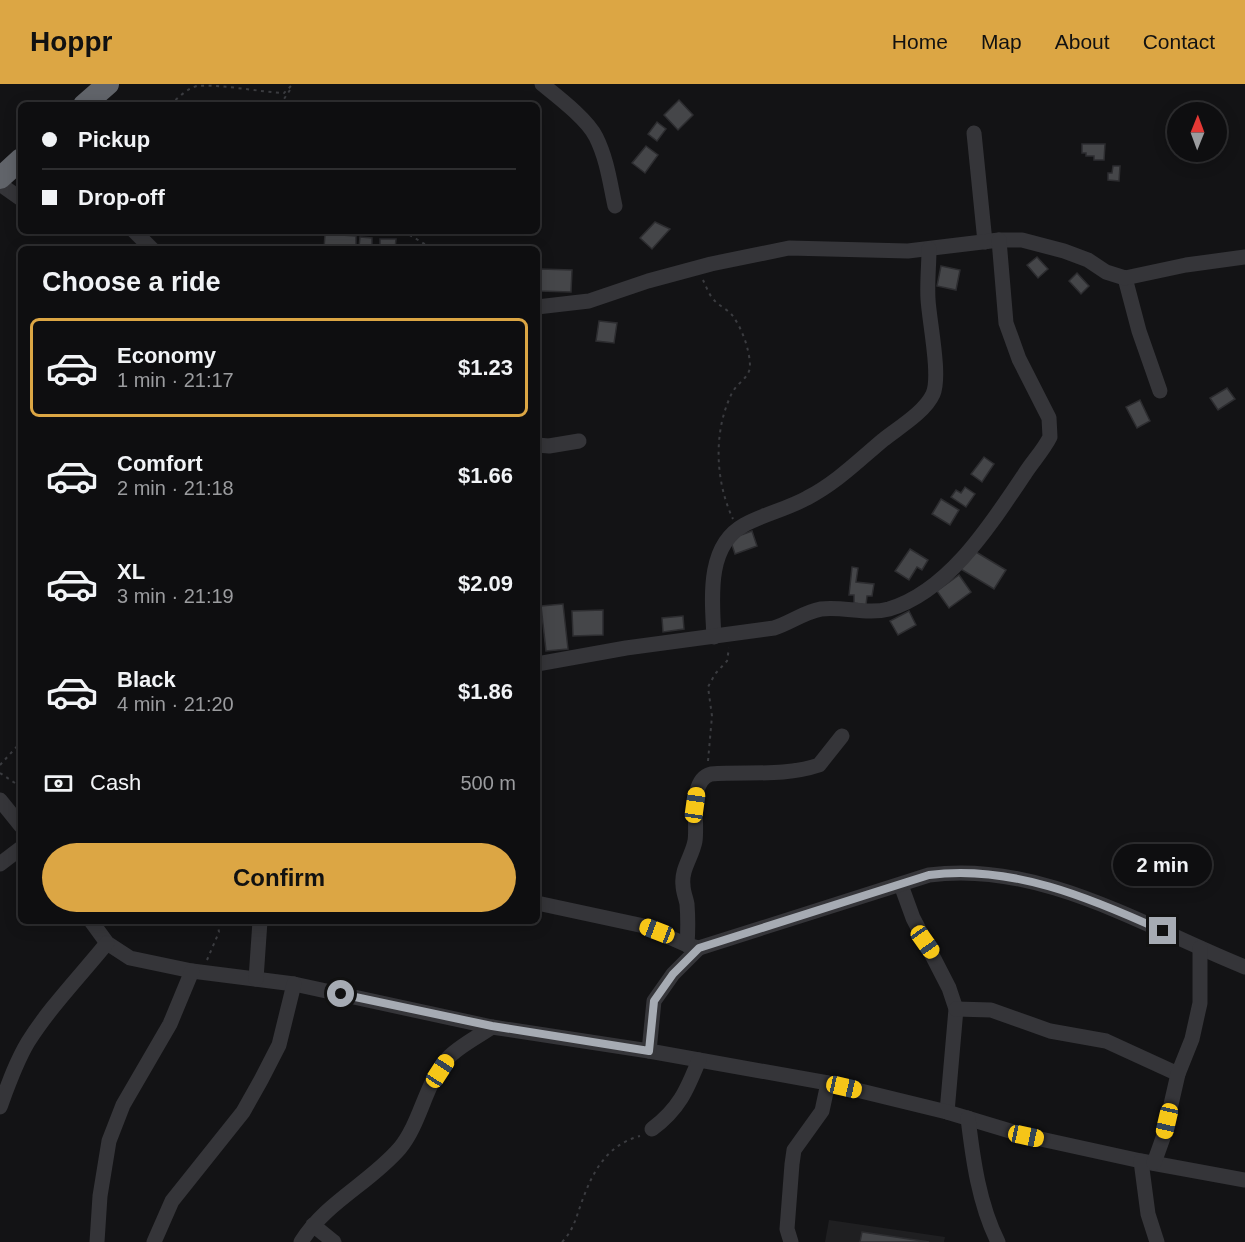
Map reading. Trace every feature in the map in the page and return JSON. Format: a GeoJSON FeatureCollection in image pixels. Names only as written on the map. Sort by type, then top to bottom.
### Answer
{"type":"FeatureCollection","features":[{"type":"Feature","properties":{"kind":"highway"},"geometry":{"type":"LineString","coordinates":[[87,102],[108,84]]}},
{"type":"Feature","properties":{"kind":"highway"},"geometry":{"type":"LineString","coordinates":[[0,178],[18,162]]}},
{"type":"Feature","properties":{"kind":"street"},"geometry":{"type":"LineString","coordinates":[[542,84],[561,98],[595,136],[606,163],[615,206]]}},
{"type":"Feature","properties":{"kind":"street"},"geometry":{"type":"LineString","coordinates":[[540,663],[626,648],[774,628],[820,609],[886,610],[904,604],[923,592],[961,560],[1050,437],[1049,418],[1019,359],[1006,323],[974,133]]}},
{"type":"Feature","properties":{"kind":"street"},"geometry":{"type":"LineString","coordinates":[[0,184],[18,197]]}},
{"type":"Feature","properties":{"kind":"street"},"geometry":{"type":"LineString","coordinates":[[137,234],[149,246]]}},
{"type":"Feature","properties":{"kind":"street"},"geometry":{"type":"LineString","coordinates":[[540,307],[589,301],[630,286],[789,248],[908,251],[992,241],[1022,240],[1064,251],[1088,260],[1106,272],[1125,278],[1186,265],[1245,257]]}},
{"type":"Feature","properties":{"kind":"street"},"geometry":{"type":"LineString","coordinates":[[719,636],[712,595],[722,545],[730,535],[753,521],[806,499],[823,489],[913,417],[933,394],[935,371],[927,298],[929,249]]}},
{"type":"Feature","properties":{"kind":"street"},"geometry":{"type":"LineString","coordinates":[[1125,278],[1139,331],[1160,391]]}},
{"type":"Feature","properties":{"kind":"street"},"geometry":{"type":"LineString","coordinates":[[540,446],[579,441]]}},
{"type":"Feature","properties":{"kind":"street"},"geometry":{"type":"LineString","coordinates":[[693,946],[683,885],[684,868],[694,841],[698,790],[701,780],[705,775],[727,772],[783,772],[819,765],[842,736]]}},
{"type":"Feature","properties":{"kind":"street"},"geometry":{"type":"LineString","coordinates":[[0,800],[18,822]]}},
{"type":"Feature","properties":{"kind":"street"},"geometry":{"type":"LineString","coordinates":[[0,864],[18,850]]}},
{"type":"Feature","properties":{"kind":"street"},"geometry":{"type":"LineString","coordinates":[[649,1051],[654,1001],[693,946],[929,875],[991,873],[1046,886],[1107,905],[1245,967]]}},
{"type":"Feature","properties":{"kind":"street"},"geometry":{"type":"LineString","coordinates":[[901,885],[917,926],[949,988],[956,1009],[947,1112]]}},
{"type":"Feature","properties":{"kind":"street"},"geometry":{"type":"LineString","coordinates":[[540,904],[644,926],[693,946]]}},
{"type":"Feature","properties":{"kind":"street"},"geometry":{"type":"LineString","coordinates":[[93,924],[107,943],[130,958],[197,971],[294,984],[492,1026],[828,1083],[947,1112],[1026,1136],[1245,1180]]}},
{"type":"Feature","properties":{"kind":"street"},"geometry":{"type":"LineString","coordinates":[[256,979],[260,924]]}},
{"type":"Feature","properties":{"kind":"street"},"geometry":{"type":"LineString","coordinates":[[0,1107],[27,1043],[107,943]]}},
{"type":"Feature","properties":{"kind":"street"},"geometry":{"type":"LineString","coordinates":[[1157,1242],[1148,1214],[1148,1162],[1164,1136],[1178,1074],[1192,1039],[1200,1003],[1200,948]]}},
{"type":"Feature","properties":{"kind":"street"},"geometry":{"type":"LineString","coordinates":[[98,1242],[100,1196],[109,1140],[123,1104],[170,1024],[197,971]]}},
{"type":"Feature","properties":{"kind":"street"},"geometry":{"type":"LineString","coordinates":[[154,1242],[172,1201],[243,1112],[261,1080],[279,1045],[294,984]]}},
{"type":"Feature","properties":{"kind":"street"},"geometry":{"type":"LineString","coordinates":[[956,1009],[991,1010],[1056,1032],[1106,1041],[1178,1074]]}},
{"type":"Feature","properties":{"kind":"street"},"geometry":{"type":"LineString","coordinates":[[301,1242],[331,1205],[350,1193],[400,1147],[416,1122],[429,1091],[448,1059],[492,1026]]}},
{"type":"Feature","properties":{"kind":"street"},"geometry":{"type":"LineString","coordinates":[[652,1129],[668,1117],[678,1103],[688,1087],[699,1060]]}},
{"type":"Feature","properties":{"kind":"street"},"geometry":{"type":"LineString","coordinates":[[792,1242],[787,1229],[795,1150],[822,1111],[828,1083]]}},
{"type":"Feature","properties":{"kind":"street"},"geometry":{"type":"LineString","coordinates":[[968,1118],[974,1164],[983,1201],[998,1242]]}},
{"type":"Feature","properties":{"kind":"street"},"geometry":{"type":"LineString","coordinates":[[313,1225],[334,1242]]}},
{"type":"Feature","properties":{"kind":"path"},"geometry":{"type":"LineString","coordinates":[[173,102],[183,93],[198,86],[224,86],[284,93],[292,86]]}},
{"type":"Feature","properties":{"kind":"path"},"geometry":{"type":"LineString","coordinates":[[282,102],[292,86]]}},
{"type":"Feature","properties":{"kind":"path"},"geometry":{"type":"LineString","coordinates":[[408,234],[428,246]]}},
{"type":"Feature","properties":{"kind":"path"},"geometry":{"type":"LineString","coordinates":[[698,268],[713,299],[732,316],[740,328],[750,367],[748,375],[735,388],[730,398],[725,412],[719,451],[718,469],[730,512],[738,529]]}},
{"type":"Feature","properties":{"kind":"path"},"geometry":{"type":"LineString","coordinates":[[705,775],[712,716],[708,687],[728,658],[729,652],[719,636]]}},
{"type":"Feature","properties":{"kind":"path"},"geometry":{"type":"LineString","coordinates":[[0,765],[18,745]]}},
{"type":"Feature","properties":{"kind":"path"},"geometry":{"type":"LineString","coordinates":[[0,773],[18,785]]}},
{"type":"Feature","properties":{"kind":"path"},"geometry":{"type":"LineString","coordinates":[[197,971],[219,932],[218,924]]}},
{"type":"Feature","properties":{"kind":"path"},"geometry":{"type":"LineString","coordinates":[[562,1242],[571,1232],[588,1186],[601,1163],[619,1144],[652,1129]]}},
{"type":"Feature","properties":{"kind":"shaded area"},"geometry":{"type":"Polygon","coordinates":[[[829,1220],[945,1237],[944,1242],[825,1242],[829,1220]]]}},
{"type":"Feature","properties":{"kind":"building"},"geometry":{"type":"Polygon","coordinates":[[[679,100],[693,115],[678,130],[664,115],[679,100]]]}},
{"type":"Feature","properties":{"kind":"building"},"geometry":{"type":"Polygon","coordinates":[[[657,122],[666,129],[657,141],[648,134],[657,122]]]}},
{"type":"Feature","properties":{"kind":"building"},"geometry":{"type":"Polygon","coordinates":[[[1082,144],[1105,144],[1104,160],[1094,160],[1094,156],[1086,156],[1086,153],[1082,153],[1082,144]]]}},
{"type":"Feature","properties":{"kind":"building"},"geometry":{"type":"Polygon","coordinates":[[[646,146],[658,155],[645,173],[632,163],[646,146]]]}},
{"type":"Feature","properties":{"kind":"building"},"geometry":{"type":"Polygon","coordinates":[[[1113,166],[1120,166],[1119,181],[1108,180],[1108,173],[1112,173],[1113,166]]]}},
{"type":"Feature","properties":{"kind":"building"},"geometry":{"type":"Polygon","coordinates":[[[655,222],[670,229],[652,249],[640,238],[655,222]]]}},
{"type":"Feature","properties":{"kind":"building"},"geometry":{"type":"Polygon","coordinates":[[[325,234],[356,236],[356,246],[324,246],[325,234]]]}},
{"type":"Feature","properties":{"kind":"building"},"geometry":{"type":"Polygon","coordinates":[[[360,237],[372,238],[372,246],[359,246],[360,237]]]}},
{"type":"Feature","properties":{"kind":"building"},"geometry":{"type":"Polygon","coordinates":[[[380,239],[396,239],[395,246],[380,246],[380,239]]]}},
{"type":"Feature","properties":{"kind":"building"},"geometry":{"type":"Polygon","coordinates":[[[1037,257],[1048,269],[1038,278],[1027,265],[1037,257]]]}},
{"type":"Feature","properties":{"kind":"building"},"geometry":{"type":"Polygon","coordinates":[[[941,266],[960,270],[956,290],[937,286],[941,266]]]}},
{"type":"Feature","properties":{"kind":"building"},"geometry":{"type":"Polygon","coordinates":[[[540,269],[572,270],[571,292],[540,291],[540,269]]]}},
{"type":"Feature","properties":{"kind":"building"},"geometry":{"type":"Polygon","coordinates":[[[1077,273],[1089,286],[1081,294],[1069,281],[1077,273]]]}},
{"type":"Feature","properties":{"kind":"building"},"geometry":{"type":"Polygon","coordinates":[[[599,321],[617,323],[614,343],[596,341],[599,321]]]}},
{"type":"Feature","properties":{"kind":"building"},"geometry":{"type":"Polygon","coordinates":[[[1227,388],[1235,399],[1218,410],[1210,398],[1227,388]]]}},
{"type":"Feature","properties":{"kind":"building"},"geometry":{"type":"Polygon","coordinates":[[[1140,400],[1150,421],[1137,428],[1126,407],[1140,400]]]}},
{"type":"Feature","properties":{"kind":"building"},"geometry":{"type":"Polygon","coordinates":[[[984,457],[994,464],[982,482],[971,474],[984,457]]]}},
{"type":"Feature","properties":{"kind":"building"},"geometry":{"type":"Polygon","coordinates":[[[965,487],[975,494],[966,507],[951,497],[956,490],[961,493],[965,487]]]}},
{"type":"Feature","properties":{"kind":"building"},"geometry":{"type":"Polygon","coordinates":[[[941,499],[959,510],[950,525],[932,514],[941,499]]]}},
{"type":"Feature","properties":{"kind":"building"},"geometry":{"type":"Polygon","coordinates":[[[752,531],[757,546],[735,554],[730,539],[752,531]]]}},
{"type":"Feature","properties":{"kind":"building"},"geometry":{"type":"Polygon","coordinates":[[[910,549],[928,560],[922,570],[917,567],[909,580],[895,571],[910,549]]]}},
{"type":"Feature","properties":{"kind":"building"},"geometry":{"type":"Polygon","coordinates":[[[971,549],[1006,570],[994,589],[959,568],[971,549]]]}},
{"type":"Feature","properties":{"kind":"building"},"geometry":{"type":"Polygon","coordinates":[[[852,567],[858,568],[856,582],[874,584],[872,596],[867,596],[866,605],[854,603],[854,595],[849,595],[852,567]]]}},
{"type":"Feature","properties":{"kind":"building"},"geometry":{"type":"Polygon","coordinates":[[[959,575],[971,592],[949,608],[937,591],[959,575]]]}},
{"type":"Feature","properties":{"kind":"building"},"geometry":{"type":"Polygon","coordinates":[[[563,604],[568,649],[546,651],[541,606],[563,604]]]}},
{"type":"Feature","properties":{"kind":"building"},"geometry":{"type":"Polygon","coordinates":[[[603,610],[603,635],[573,636],[572,611],[603,610]]]}},
{"type":"Feature","properties":{"kind":"building"},"geometry":{"type":"Polygon","coordinates":[[[909,611],[916,625],[898,635],[890,621],[909,611]]]}},
{"type":"Feature","properties":{"kind":"building"},"geometry":{"type":"Polygon","coordinates":[[[683,616],[684,629],[663,632],[662,618],[683,616]]]}},
{"type":"Feature","properties":{"kind":"building"},"geometry":{"type":"Polygon","coordinates":[[[862,1232],[929,1242],[860,1242],[862,1232]]]}},
{"type":"Feature","properties":{"kind":"route"},"geometry":{"type":"LineString","coordinates":[[341,994],[492,1026],[649,1051],[654,1001],[673,974],[699,948],[715,941],[929,875],[991,873],[1046,886],[1107,905],[1163,931]]}}]}
